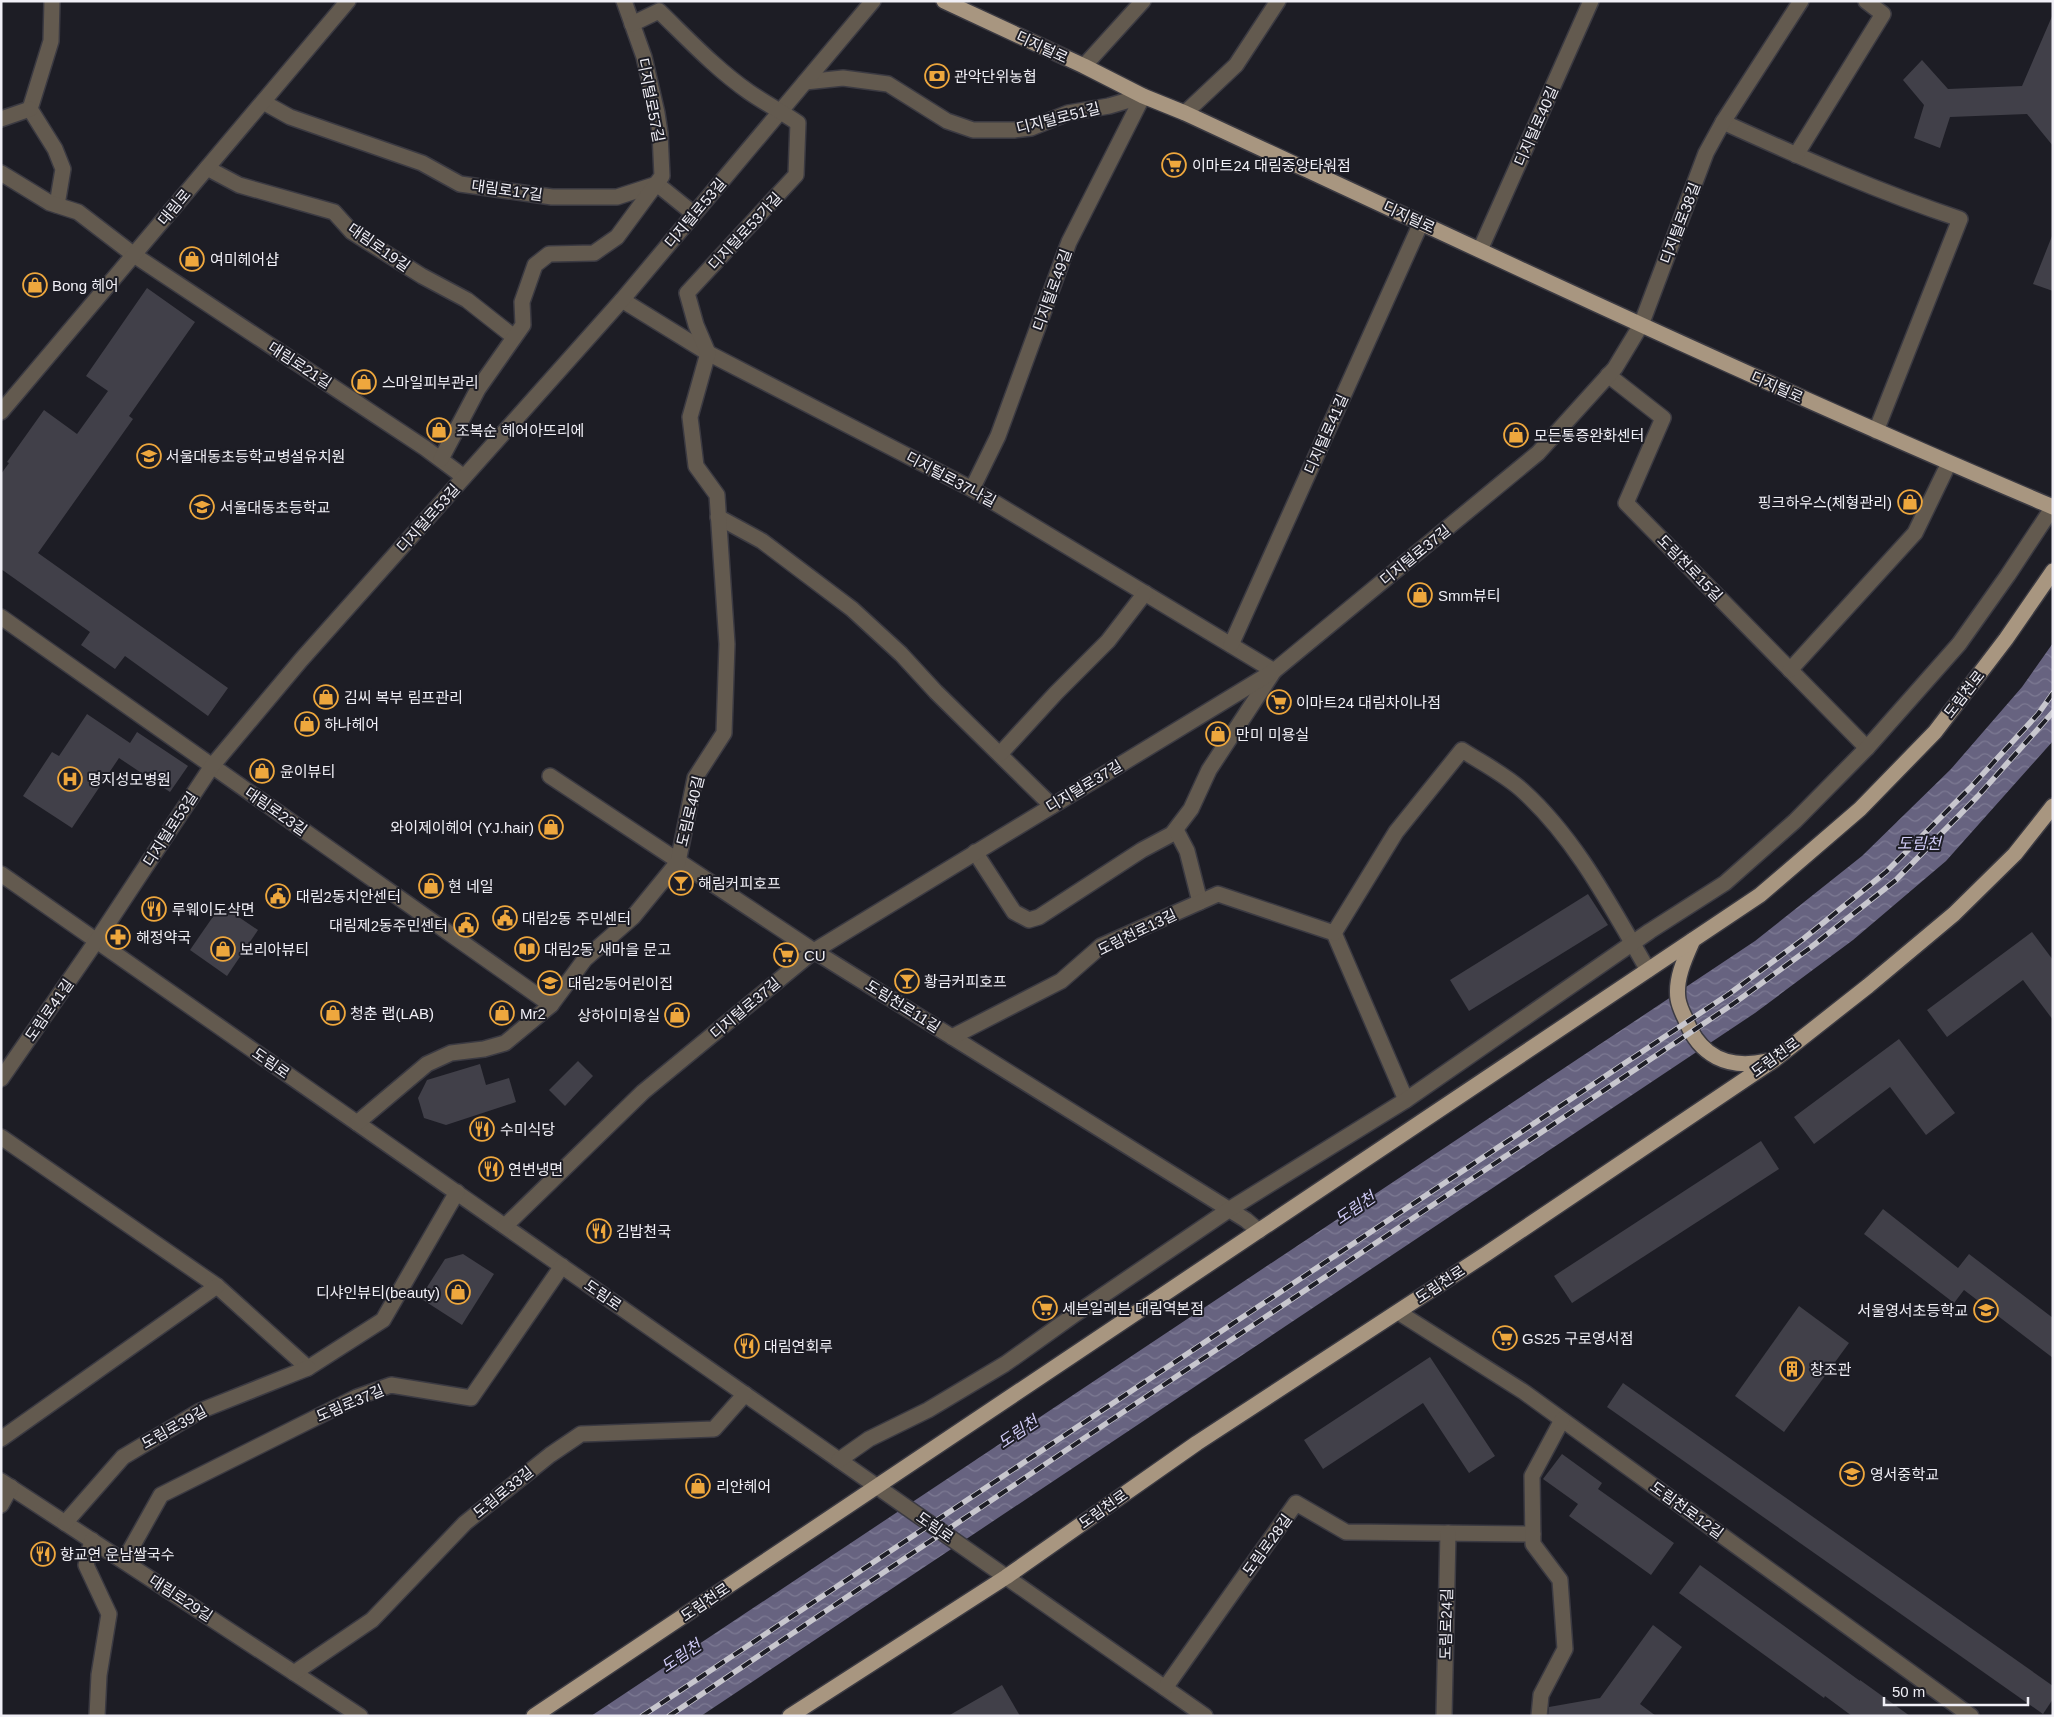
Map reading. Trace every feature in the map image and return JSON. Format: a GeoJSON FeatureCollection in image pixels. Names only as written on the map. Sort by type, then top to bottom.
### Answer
{"type":"FeatureCollection","features":[{"type":"Feature","properties":{"kind":"main road","name":"디지털로"},"geometry":{"type":"LineString","coordinates":[[944,1],[1084,66],[1143,96],[1185,113],[1641,325],[1876,432],[2053,507]]}},
{"type":"Feature","properties":{"kind":"main road","name":"도림천로"},"geometry":{"type":"LineString","coordinates":[[534,1716],[1760,895],[1860,809],[1935,732],[2006,639],[2053,571]]}},
{"type":"Feature","properties":{"kind":"main road","name":"도림천로"},"geometry":{"type":"LineString","coordinates":[[790,1716],[1006,1577],[1197,1443],[1398,1312],[1774,1060],[1868,986],[1954,914],[2015,854],[2053,806]]}},
{"type":"Feature","properties":{"kind":"main road"},"geometry":{"type":"LineString","coordinates":[[1693,939],[1679,974],[1678,1000],[1689,1029],[1708,1053],[1727,1063],[1750,1065],[1774,1060]]}},
{"type":"Feature","properties":{"kind":"street"},"geometry":{"type":"LineString","coordinates":[[52,1],[51,41],[30,109],[55,149],[63,169],[58,205]]}},
{"type":"Feature","properties":{"kind":"street","name":"디지털로57길"},"geometry":{"type":"LineString","coordinates":[[440,459],[478,389],[523,325],[522,302],[535,265],[549,254],[594,252],[617,237],[662,176],[660,132],[644,57],[624,1]]}},
{"type":"Feature","properties":{"kind":"street","name":"디지털로53길"},"geometry":{"type":"LineString","coordinates":[[96,940],[212,766],[301,660],[622,300],[873,1]]}},
{"type":"Feature","properties":{"kind":"street"},"geometry":{"type":"LineString","coordinates":[[1084,66],[1143,1]]}},
{"type":"Feature","properties":{"kind":"street"},"geometry":{"type":"LineString","coordinates":[[1185,113],[1236,65],[1278,1]]}},
{"type":"Feature","properties":{"kind":"street","name":"디지털로40길"},"geometry":{"type":"LineString","coordinates":[[1480,250],[1591,1]]}},
{"type":"Feature","properties":{"kind":"street","name":"디지털로38길"},"geometry":{"type":"LineString","coordinates":[[1641,325],[1706,153],[1722,122],[1801,1]]}},
{"type":"Feature","properties":{"kind":"street"},"geometry":{"type":"LineString","coordinates":[[1796,155],[1883,14],[1866,1]]}},
{"type":"Feature","properties":{"kind":"street","name":"대림로"},"geometry":{"type":"LineString","coordinates":[[4,401],[134,255],[263,102],[341,3]]}},
{"type":"Feature","properties":{"kind":"street"},"geometry":{"type":"LineString","coordinates":[[632,24],[659,11],[705,55],[748,92],[781,111]]}},
{"type":"Feature","properties":{"kind":"street","name":"디지털로51길"},"geometry":{"type":"LineString","coordinates":[[805,82],[843,78],[888,84],[947,121],[973,130],[1031,128],[1068,113],[1109,106],[1143,96]]}},
{"type":"Feature","properties":{"kind":"street","name":"디지털로49길"},"geometry":{"type":"LineString","coordinates":[[972,489],[998,436],[1069,242],[1143,96]]}},
{"type":"Feature","properties":{"kind":"street","name":"대림로17길"},"geometry":{"type":"LineString","coordinates":[[263,102],[290,117],[422,162],[460,184],[562,197],[617,197],[657,184]]}},
{"type":"Feature","properties":{"kind":"street"},"geometry":{"type":"LineString","coordinates":[[1,119],[30,109]]}},
{"type":"Feature","properties":{"kind":"street","name":"디지털로53가길"},"geometry":{"type":"LineString","coordinates":[[708,353],[696,325],[687,293],[796,175],[798,123],[781,111]]}},
{"type":"Feature","properties":{"kind":"street"},"geometry":{"type":"LineString","coordinates":[[1722,122],[1796,155],[1924,207],[1960,219],[1876,432]]}},
{"type":"Feature","properties":{"kind":"street","name":"대림로19길"},"geometry":{"type":"LineString","coordinates":[[207,168],[239,185],[334,212],[352,232],[422,276],[467,300],[514,337]]}},
{"type":"Feature","properties":{"kind":"street","name":"대림로21길"},"geometry":{"type":"LineString","coordinates":[[1,173],[50,202],[78,212],[134,255],[440,459],[464,477]]}},
{"type":"Feature","properties":{"kind":"street"},"geometry":{"type":"LineString","coordinates":[[657,184],[694,214]]}},
{"type":"Feature","properties":{"kind":"street","name":"디지털로41길"},"geometry":{"type":"LineString","coordinates":[[1231,645],[1421,223]]}},
{"type":"Feature","properties":{"kind":"street","name":"디지털로37나길"},"geometry":{"type":"LineString","coordinates":[[622,300],[708,353],[972,489],[1274,670]]}},
{"type":"Feature","properties":{"kind":"street","name":"디지털로37길"},"geometry":{"type":"LineString","coordinates":[[505,1226],[643,1092],[814,951],[1274,670],[1538,453],[1615,368],[1641,325]]}},
{"type":"Feature","properties":{"kind":"street","name":"도림로40길"},"geometry":{"type":"LineString","coordinates":[[357,1123],[427,1064],[452,1053],[484,1050],[505,1043],[552,1005],[585,959],[633,917],[678,862],[695,778],[724,733],[726,644],[717,495],[696,466],[690,417],[708,353]]}},
{"type":"Feature","properties":{"kind":"street","name":"도림천로15길"},"geometry":{"type":"LineString","coordinates":[[1608,375],[1663,418],[1626,503],[1867,748]]}},
{"type":"Feature","properties":{"kind":"street"},"geometry":{"type":"LineString","coordinates":[[1790,670],[1915,533],[1949,463]]}},
{"type":"Feature","properties":{"kind":"street"},"geometry":{"type":"LineString","coordinates":[[839,1460],[869,1438],[928,1410],[1005,1364],[1230,1210],[1406,1100],[1468,1055],[1725,883],[1795,821],[1867,748],[1959,644],[2053,507]]}},
{"type":"Feature","properties":{"kind":"street"},"geometry":{"type":"LineString","coordinates":[[718,517],[762,540],[852,609],[901,654],[936,692],[1052,806]]}},
{"type":"Feature","properties":{"kind":"street"},"geometry":{"type":"LineString","coordinates":[[1000,754],[1056,693],[1108,641],[1145,593]]}},
{"type":"Feature","properties":{"kind":"street","name":"대림로23길"},"geometry":{"type":"LineString","coordinates":[[1,616],[552,1005]]}},
{"type":"Feature","properties":{"kind":"street"},"geometry":{"type":"LineString","coordinates":[[975,852],[1014,912],[1029,920],[1039,917],[1176,830],[1191,809],[1209,770],[1274,670]]}},
{"type":"Feature","properties":{"kind":"street"},"geometry":{"type":"LineString","coordinates":[[1406,1100],[1334,933],[1396,832],[1462,750],[1522,790],[1545,813],[1578,853],[1648,970]]}},
{"type":"Feature","properties":{"kind":"street","name":"도림천로11길"},"geometry":{"type":"LineString","coordinates":[[550,776],[814,951],[1246,1220],[1258,1231]]}},
{"type":"Feature","properties":{"kind":"street"},"geometry":{"type":"LineString","coordinates":[[1176,830],[1188,851],[1200,902]]}},
{"type":"Feature","properties":{"kind":"street","name":"도림로"},"geometry":{"type":"LineString","coordinates":[[1,874],[1205,1716]]}},
{"type":"Feature","properties":{"kind":"street","name":"도림천로13길"},"geometry":{"type":"LineString","coordinates":[[952,1037],[1061,981],[1101,946],[1218,894],[1334,933]]}},
{"type":"Feature","properties":{"kind":"street","name":"도림로41길"},"geometry":{"type":"LineString","coordinates":[[1,1079],[96,940]]}},
{"type":"Feature","properties":{"kind":"street"},"geometry":{"type":"LineString","coordinates":[[1,1137],[218,1286],[308,1368]]}},
{"type":"Feature","properties":{"kind":"street","name":"도림로39길"},"geometry":{"type":"LineString","coordinates":[[65,1523],[122,1457],[200,1411],[308,1368],[383,1320],[457,1192]]}},
{"type":"Feature","properties":{"kind":"street","name":"도림로37길"},"geometry":{"type":"LineString","coordinates":[[124,1561],[161,1495],[357,1397],[391,1385],[471,1398],[562,1266]]}},
{"type":"Feature","properties":{"kind":"street"},"geometry":{"type":"LineString","coordinates":[[1,1439],[218,1286]]}},
{"type":"Feature","properties":{"kind":"street","name":"도림천로12길"},"geometry":{"type":"LineString","coordinates":[[1398,1312],[1524,1392],[1971,1716]]}},
{"type":"Feature","properties":{"kind":"street","name":"도림로33길"},"geometry":{"type":"LineString","coordinates":[[294,1673],[372,1620],[465,1523],[550,1455],[581,1434],[714,1429],[745,1394]]}},
{"type":"Feature","properties":{"kind":"street"},"geometry":{"type":"LineString","coordinates":[[1539,1716],[1541,1696],[1565,1649],[1560,1580],[1534,1544],[1532,1476],[1562,1420]]}},
{"type":"Feature","properties":{"kind":"street"},"geometry":{"type":"LineString","coordinates":[[1,1505],[6,1484]]}},
{"type":"Feature","properties":{"kind":"street","name":"대림로29길"},"geometry":{"type":"LineString","coordinates":[[6,1484],[360,1716]]}},
{"type":"Feature","properties":{"kind":"street","name":"도림로28길"},"geometry":{"type":"LineString","coordinates":[[1165,1688],[1296,1503],[1346,1532],[1533,1534]]}},
{"type":"Feature","properties":{"kind":"street","name":"도림로24길"},"geometry":{"type":"LineString","coordinates":[[1444,1716],[1448,1533]]}},
{"type":"Feature","properties":{"kind":"street"},"geometry":{"type":"LineString","coordinates":[[92,1540],[86,1565],[109,1614],[99,1675],[97,1716]]}},
{"type":"Feature","properties":{"kind":"water","name":"도림천"},"geometry":{"type":"Polygon","coordinates":[[[2053,643],[2053,741],[1946,861],[1853,940],[1755,1013],[701,1716],[591,1716],[1755,941],[1862,856],[1951,769],[2022,687],[2053,643]]]}},
{"type":"Feature","properties":{"kind":"building"},"geometry":{"type":"Polygon","coordinates":[[[2053,14],[2053,146],[2027,114],[1950,117],[1940,148],[1914,138],[1924,105],[1903,80],[1922,60],[1948,89],[2022,86],[2053,14]]]}},
{"type":"Feature","properties":{"kind":"building"},"geometry":{"type":"Polygon","coordinates":[[[2053,236],[2053,291],[2033,284],[2053,236]]]}},
{"type":"Feature","properties":{"kind":"building"},"geometry":{"type":"Polygon","coordinates":[[[147,288],[195,322],[129,416],[133,419],[38,553],[228,688],[208,716],[125,656],[115,669],[81,645],[90,632],[1,569],[1,474],[9,463],[7,462],[44,410],[77,434],[108,391],[86,376],[147,288]]]}},
{"type":"Feature","properties":{"kind":"building","name":"명지성모병원"},"geometry":{"type":"Polygon","coordinates":[[[87,714],[130,743],[137,732],[188,766],[170,792],[119,758],[72,828],[23,796],[52,752],[59,756],[87,714]]]}},
{"type":"Feature","properties":{"kind":"building"},"geometry":{"type":"Polygon","coordinates":[[[1588,894],[1608,925],[1469,1011],[1450,980],[1588,894]]]}},
{"type":"Feature","properties":{"kind":"building"},"geometry":{"type":"Polygon","coordinates":[[[221,905],[258,930],[227,976],[190,950],[221,905]]]}},
{"type":"Feature","properties":{"kind":"building"},"geometry":{"type":"Polygon","coordinates":[[[2032,932],[2053,960],[2053,1020],[2023,980],[1947,1037],[1927,1010],[2032,932]]]}},
{"type":"Feature","properties":{"kind":"building"},"geometry":{"type":"Polygon","coordinates":[[[1899,1039],[1955,1113],[1926,1135],[1890,1087],[1814,1144],[1794,1117],[1899,1039]]]}},
{"type":"Feature","properties":{"kind":"building"},"geometry":{"type":"Polygon","coordinates":[[[578,1061],[593,1076],[565,1106],[549,1090],[578,1061]]]}},
{"type":"Feature","properties":{"kind":"building"},"geometry":{"type":"Polygon","coordinates":[[[480,1064],[486,1085],[509,1078],[516,1102],[446,1125],[424,1118],[418,1098],[427,1080],[480,1064]]]}},
{"type":"Feature","properties":{"kind":"building"},"geometry":{"type":"Polygon","coordinates":[[[1761,1141],[1779,1169],[1572,1303],[1554,1276],[1761,1141]]]}},
{"type":"Feature","properties":{"kind":"building"},"geometry":{"type":"Polygon","coordinates":[[[1883,1209],[1958,1268],[1969,1254],[2053,1318],[2053,1358],[1964,1290],[1954,1303],[1864,1234],[1883,1209]]]}},
{"type":"Feature","properties":{"kind":"building"},"geometry":{"type":"Polygon","coordinates":[[[463,1254],[494,1274],[462,1325],[420,1298],[445,1259],[463,1254]]]}},
{"type":"Feature","properties":{"kind":"building","name":"창조관"},"geometry":{"type":"Polygon","coordinates":[[[1799,1306],[1849,1343],[1784,1432],[1735,1396],[1799,1306]]]}},
{"type":"Feature","properties":{"kind":"building"},"geometry":{"type":"Polygon","coordinates":[[[1430,1357],[1495,1456],[1469,1473],[1423,1403],[1323,1469],[1304,1440],[1430,1357]]]}},
{"type":"Feature","properties":{"kind":"building"},"geometry":{"type":"Polygon","coordinates":[[[1623,1383],[2053,1686],[2053,1699],[2043,1714],[1607,1407],[1623,1383]]]}},
{"type":"Feature","properties":{"kind":"building"},"geometry":{"type":"Polygon","coordinates":[[[1562,1454],[1602,1483],[1598,1489],[1674,1543],[1651,1575],[1569,1516],[1578,1504],[1543,1479],[1562,1454]]]}},
{"type":"Feature","properties":{"kind":"building"},"geometry":{"type":"Polygon","coordinates":[[[1700,1565],[1910,1716],[1852,1716],[1825,1696],[1824,1698],[1679,1593],[1700,1565]]]}},
{"type":"Feature","properties":{"kind":"building"},"geometry":{"type":"Polygon","coordinates":[[[1653,1625],[1682,1647],[1640,1704],[1656,1716],[1548,1716],[1549,1707],[1600,1698],[1653,1625]]]}},
{"type":"Feature","properties":{"kind":"building"},"geometry":{"type":"Polygon","coordinates":[[[1002,1685],[1020,1716],[948,1716],[1002,1685]]]}},
{"type":"Feature","properties":{"kind":"railway"},"geometry":{"type":"LineString","coordinates":[[642,1716],[1729,994],[1802,940],[1886,872],[1970,788],[2038,714],[2053,693]]}},
{"type":"Feature","properties":{"kind":"railway"},"geometry":{"type":"LineString","coordinates":[[669,1716],[1733,1004],[1810,948],[1896,880],[1978,796],[2053,712]]}},
{"type":"Feature","properties":{"kind":"place","name":"관악단위농협"},"geometry":{"type":"Point","coordinates":[937,76]}},
{"type":"Feature","properties":{"kind":"place","name":"이마트24 대림중앙타워점"},"geometry":{"type":"Point","coordinates":[1174,165]}},
{"type":"Feature","properties":{"kind":"place","name":"여미헤어샵"},"geometry":{"type":"Point","coordinates":[192,259]}},
{"type":"Feature","properties":{"kind":"place","name":"Bong 헤어"},"geometry":{"type":"Point","coordinates":[35,285]}},
{"type":"Feature","properties":{"kind":"place","name":"스마일피부관리"},"geometry":{"type":"Point","coordinates":[364,382]}},
{"type":"Feature","properties":{"kind":"place","name":"조복순 헤어아뜨리에"},"geometry":{"type":"Point","coordinates":[439,430]}},
{"type":"Feature","properties":{"kind":"place","name":"모든통증완화센터"},"geometry":{"type":"Point","coordinates":[1516,435]}},
{"type":"Feature","properties":{"kind":"place","name":"서울대동초등학교병설유치원"},"geometry":{"type":"Point","coordinates":[149,456]}},
{"type":"Feature","properties":{"kind":"place","name":"핑크하우스(체형관리)"},"geometry":{"type":"Point","coordinates":[1910,502]}},
{"type":"Feature","properties":{"kind":"place","name":"서울대동초등학교"},"geometry":{"type":"Point","coordinates":[202,507]}},
{"type":"Feature","properties":{"kind":"place","name":"Smm뷰티"},"geometry":{"type":"Point","coordinates":[1420,595]}},
{"type":"Feature","properties":{"kind":"place","name":"김씨 복부 림프관리"},"geometry":{"type":"Point","coordinates":[326,697]}},
{"type":"Feature","properties":{"kind":"place","name":"이마트24 대림차이나점"},"geometry":{"type":"Point","coordinates":[1279,702]}},
{"type":"Feature","properties":{"kind":"place","name":"하나헤어"},"geometry":{"type":"Point","coordinates":[307,724]}},
{"type":"Feature","properties":{"kind":"place","name":"만미 미용실"},"geometry":{"type":"Point","coordinates":[1218,734]}},
{"type":"Feature","properties":{"kind":"place","name":"윤이뷰티"},"geometry":{"type":"Point","coordinates":[262,771]}},
{"type":"Feature","properties":{"kind":"place","name":"명지성모병원"},"geometry":{"type":"Point","coordinates":[70,779]}},
{"type":"Feature","properties":{"kind":"place","name":"와이제이헤어 (YJ.hair)"},"geometry":{"type":"Point","coordinates":[551,827]}},
{"type":"Feature","properties":{"kind":"place","name":"해림커피호프"},"geometry":{"type":"Point","coordinates":[681,883]}},
{"type":"Feature","properties":{"kind":"place","name":"현 네일"},"geometry":{"type":"Point","coordinates":[431,886]}},
{"type":"Feature","properties":{"kind":"place","name":"대림2동치안센터"},"geometry":{"type":"Point","coordinates":[278,896]}},
{"type":"Feature","properties":{"kind":"place","name":"루웨이도삭면"},"geometry":{"type":"Point","coordinates":[154,909]}},
{"type":"Feature","properties":{"kind":"place","name":"대림2동 주민센터"},"geometry":{"type":"Point","coordinates":[505,918]}},
{"type":"Feature","properties":{"kind":"place","name":"대림제2동주민센터"},"geometry":{"type":"Point","coordinates":[466,925]}},
{"type":"Feature","properties":{"kind":"place","name":"해정약국"},"geometry":{"type":"Point","coordinates":[118,937]}},
{"type":"Feature","properties":{"kind":"place","name":"보리아뷰티"},"geometry":{"type":"Point","coordinates":[223,949]}},
{"type":"Feature","properties":{"kind":"place","name":"대림2동 새마을 문고"},"geometry":{"type":"Point","coordinates":[527,949]}},
{"type":"Feature","properties":{"kind":"place","name":"CU"},"geometry":{"type":"Point","coordinates":[786,955]}},
{"type":"Feature","properties":{"kind":"place","name":"황금커피호프"},"geometry":{"type":"Point","coordinates":[907,981]}},
{"type":"Feature","properties":{"kind":"place","name":"대림2동어린이집"},"geometry":{"type":"Point","coordinates":[550,983]}},
{"type":"Feature","properties":{"kind":"place","name":"청춘 랩(LAB)"},"geometry":{"type":"Point","coordinates":[333,1013]}},
{"type":"Feature","properties":{"kind":"place","name":"Mr2"},"geometry":{"type":"Point","coordinates":[502,1013]}},
{"type":"Feature","properties":{"kind":"place","name":"상하이미용실"},"geometry":{"type":"Point","coordinates":[677,1015]}},
{"type":"Feature","properties":{"kind":"place","name":"수미식당"},"geometry":{"type":"Point","coordinates":[482,1129]}},
{"type":"Feature","properties":{"kind":"place","name":"연변냉면"},"geometry":{"type":"Point","coordinates":[491,1169]}},
{"type":"Feature","properties":{"kind":"place","name":"김밥천국"},"geometry":{"type":"Point","coordinates":[599,1231]}},
{"type":"Feature","properties":{"kind":"place","name":"디샤인뷰티(beauty)"},"geometry":{"type":"Point","coordinates":[458,1292]}},
{"type":"Feature","properties":{"kind":"place","name":"세븐일레븐 대림역본점"},"geometry":{"type":"Point","coordinates":[1045,1308]}},
{"type":"Feature","properties":{"kind":"place","name":"서울영서초등학교"},"geometry":{"type":"Point","coordinates":[1986,1310]}},
{"type":"Feature","properties":{"kind":"place","name":"GS25 구로영서점"},"geometry":{"type":"Point","coordinates":[1505,1338]}},
{"type":"Feature","properties":{"kind":"place","name":"대림연회루"},"geometry":{"type":"Point","coordinates":[747,1346]}},
{"type":"Feature","properties":{"kind":"place","name":"창조관"},"geometry":{"type":"Point","coordinates":[1792,1369]}},
{"type":"Feature","properties":{"kind":"place","name":"영서중학교"},"geometry":{"type":"Point","coordinates":[1852,1474]}},
{"type":"Feature","properties":{"kind":"place","name":"리안헤어"},"geometry":{"type":"Point","coordinates":[698,1486]}},
{"type":"Feature","properties":{"kind":"place","name":"향교연 운남쌀국수"},"geometry":{"type":"Point","coordinates":[43,1554]}}]}
